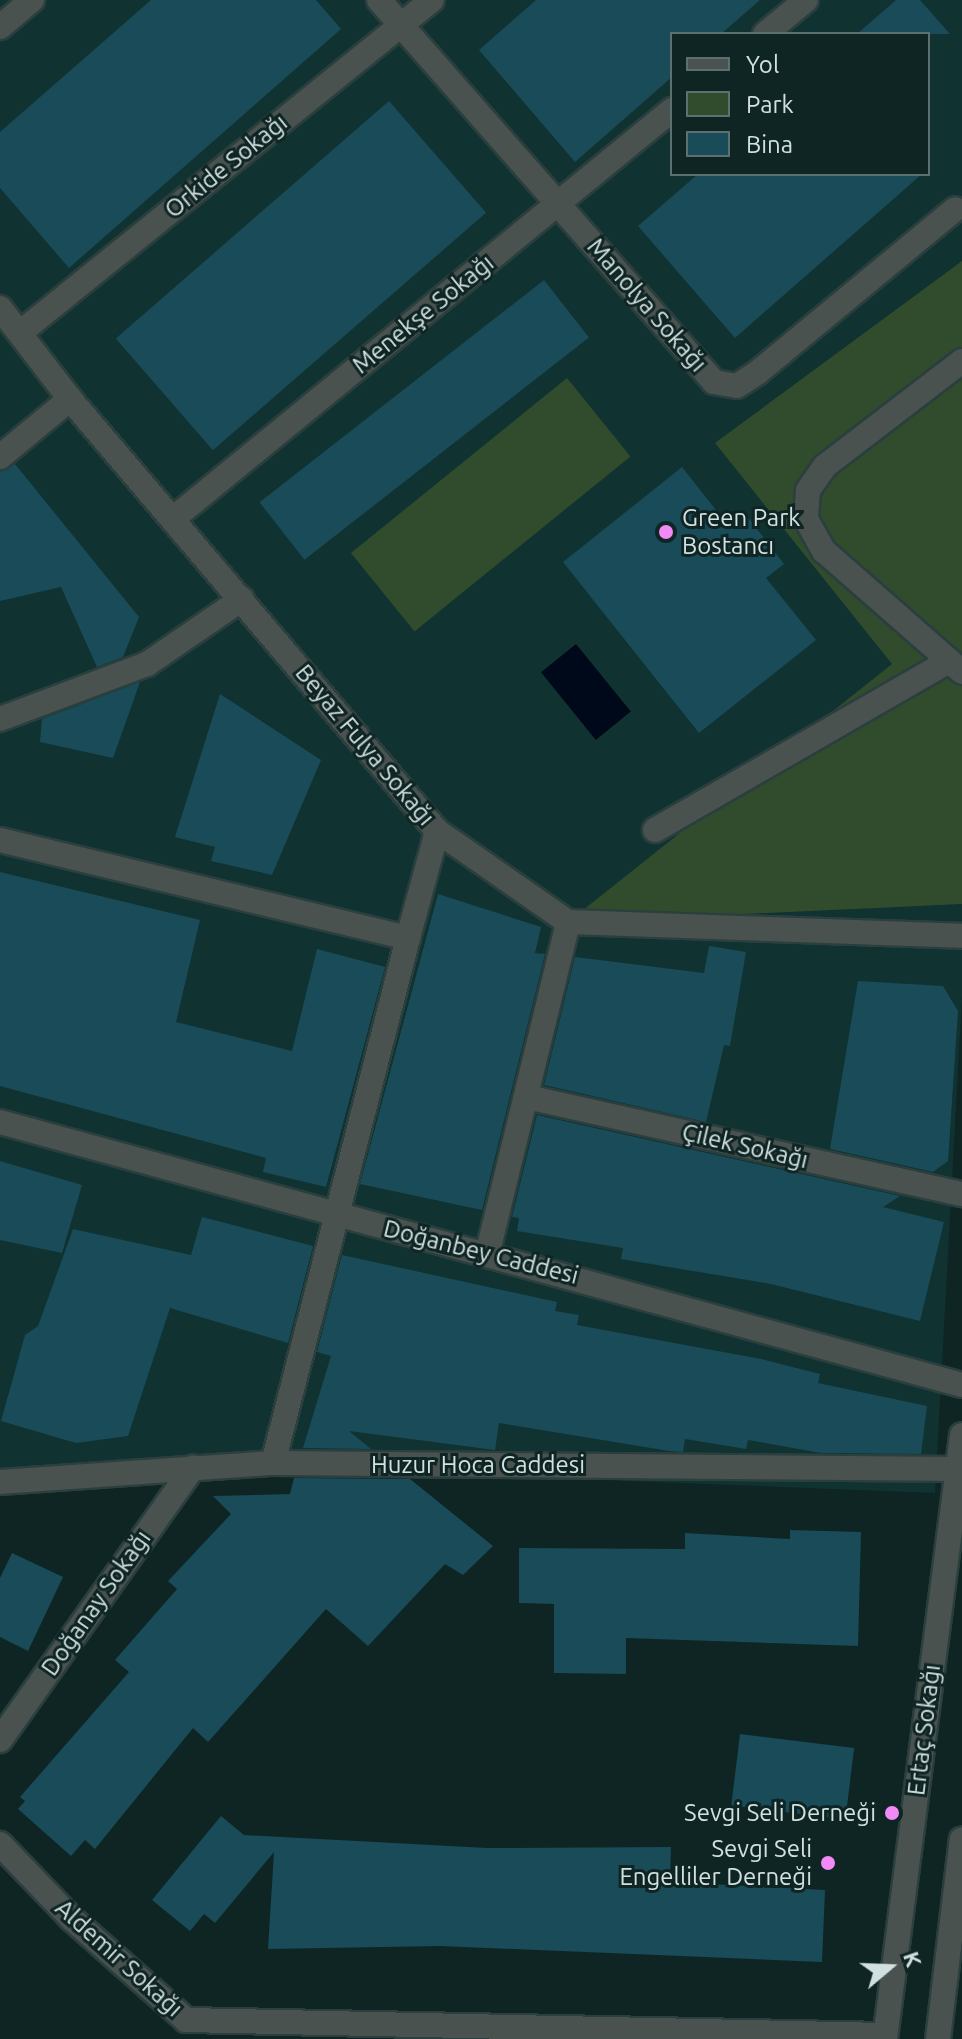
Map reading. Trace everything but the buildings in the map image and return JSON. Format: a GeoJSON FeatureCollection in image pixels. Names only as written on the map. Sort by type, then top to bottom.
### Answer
{"type":"FeatureCollection","features":[{"type":"Feature","properties":{"kind":"street"},"geometry":{"type":"LineString","coordinates":[[0,27],[32,0]]}},
{"type":"Feature","properties":{"kind":"street","name":"Manolya Sokağı"},"geometry":{"type":"LineString","coordinates":[[379,0],[714,382],[737,386],[955,209]]}},
{"type":"Feature","properties":{"kind":"street","name":"Orkide Sokağı"},"geometry":{"type":"LineString","coordinates":[[21,332],[432,0]]}},
{"type":"Feature","properties":{"kind":"street"},"geometry":{"type":"LineString","coordinates":[[767,32],[806,0]]}},
{"type":"Feature","properties":{"kind":"street","name":"Menekşe Sokağı"},"geometry":{"type":"LineString","coordinates":[[174,518],[670,112]]}},
{"type":"Feature","properties":{"kind":"street","name":"Beyaz Fulya Sokağı"},"geometry":{"type":"LineString","coordinates":[[0,308],[70,399],[437,831],[568,922]]}},
{"type":"Feature","properties":{"kind":"street"},"geometry":{"type":"LineString","coordinates":[[655,830],[956,667],[824,551],[806,519],[808,490],[825,466],[962,361]]}},
{"type":"Feature","properties":{"kind":"street"},"geometry":{"type":"LineString","coordinates":[[0,457],[70,399]]}},
{"type":"Feature","properties":{"kind":"street"},"geometry":{"type":"LineString","coordinates":[[0,719],[147,664],[242,599]]}},
{"type":"Feature","properties":{"kind":"street"},"geometry":{"type":"LineString","coordinates":[[273,1463],[437,831]]}},
{"type":"Feature","properties":{"kind":"street"},"geometry":{"type":"LineString","coordinates":[[0,840],[408,938]]}},
{"type":"Feature","properties":{"kind":"street"},"geometry":{"type":"LineString","coordinates":[[488,1251],[568,922],[962,936]]}},
{"type":"Feature","properties":{"kind":"street","name":"Çilek Sokağı"},"geometry":{"type":"LineString","coordinates":[[527,1097],[962,1194]]}},
{"type":"Feature","properties":{"kind":"street","name":"Doğanbey Caddesi"},"geometry":{"type":"LineString","coordinates":[[0,1122],[337,1216],[488,1251],[962,1385]]}},
{"type":"Feature","properties":{"kind":"street","name":"Ertaç Sokağı"},"geometry":{"type":"LineString","coordinates":[[885,2037],[962,1435]]}},
{"type":"Feature","properties":{"kind":"street","name":"Huzur Hoca Caddesi"},"geometry":{"type":"LineString","coordinates":[[0,1482],[273,1463],[959,1469]]}},
{"type":"Feature","properties":{"kind":"street","name":"Doğanay Sokağı"},"geometry":{"type":"LineString","coordinates":[[0,1740],[193,1467]]}},
{"type":"Feature","properties":{"kind":"street"},"geometry":{"type":"LineString","coordinates":[[947,2030],[962,1839]]}},
{"type":"Feature","properties":{"kind":"street","name":"Aldemir Sokağı"},"geometry":{"type":"LineString","coordinates":[[0,1844],[72,1919],[186,2020],[885,2037]]}},
{"type":"Feature","properties":{"kind":"shaded area"},"geometry":{"type":"Polygon","coordinates":[[[0,0],[962,0],[962,997],[935,1493],[501,1476],[159,1476],[0,1495],[0,0]]]}},
{"type":"Feature","properties":{"kind":"shaded area"},"geometry":{"type":"Polygon","coordinates":[[[576,644],[631,712],[596,740],[541,672],[576,644]]]}},
{"type":"Feature","properties":{"kind":"green space"},"geometry":{"type":"Polygon","coordinates":[[[962,261],[962,904],[568,922],[892,664],[715,443],[962,261]]]}},
{"type":"Feature","properties":{"kind":"green space"},"geometry":{"type":"Polygon","coordinates":[[[567,378],[631,456],[415,631],[351,553],[567,378]]]}},
{"type":"Feature","properties":{"kind":"place","name":"Green Park Bostancı"},"geometry":{"type":"Point","coordinates":[666,532]}},
{"type":"Feature","properties":{"kind":"place","name":"Sevgi Seli Derneği"},"geometry":{"type":"Point","coordinates":[892,1813]}},
{"type":"Feature","properties":{"kind":"place","name":"Sevgi Seli Engelliler Derneği"},"geometry":{"type":"Point","coordinates":[828,1863]}}]}
